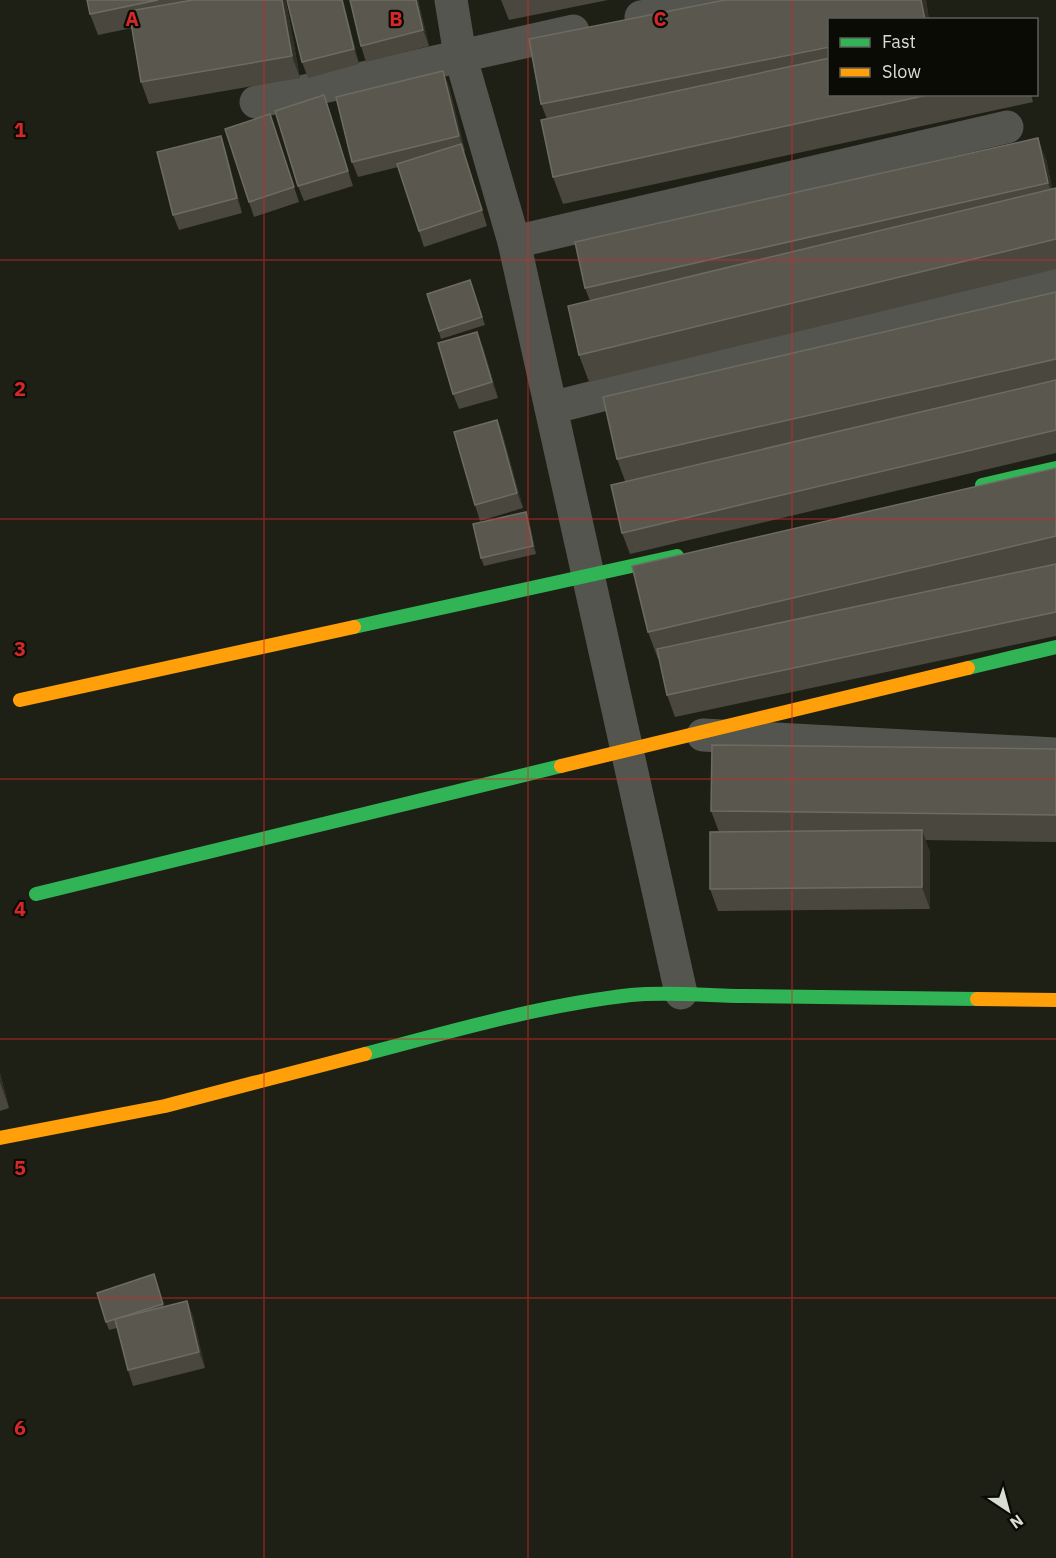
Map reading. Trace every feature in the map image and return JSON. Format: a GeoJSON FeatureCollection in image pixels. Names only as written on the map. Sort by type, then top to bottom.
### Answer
{"type":"FeatureCollection","features":[{"type":"Feature","properties":{"kind":"street"},"geometry":{"type":"LineString","coordinates":[[451,0],[460,55],[514,242],[681,993]]}},
{"type":"Feature","properties":{"kind":"street"},"geometry":{"type":"LineString","coordinates":[[256,102],[460,55],[723,0]]}},
{"type":"Feature","properties":{"kind":"street"},"geometry":{"type":"LineString","coordinates":[[514,242],[1007,128]]}},
{"type":"Feature","properties":{"kind":"street"},"geometry":{"type":"LineString","coordinates":[[551,408],[1056,280]]}},
{"type":"Feature","properties":{"kind":"street"},"geometry":{"type":"LineString","coordinates":[[974,487],[1056,468]]}},
{"type":"Feature","properties":{"kind":"street"},"geometry":{"type":"LineString","coordinates":[[20,700],[694,553]]}},
{"type":"Feature","properties":{"kind":"street"},"geometry":{"type":"LineString","coordinates":[[36,894],[1056,647]]}},
{"type":"Feature","properties":{"kind":"street"},"geometry":{"type":"LineString","coordinates":[[690,734],[1056,754]]}},
{"type":"Feature","properties":{"kind":"street"},"geometry":{"type":"LineString","coordinates":[[0,1138],[165,1106],[482,1023],[561,1006],[632,995],[681,993],[736,996],[1056,1000]]}},
{"type":"Feature","properties":{"kind":"building"},"geometry":{"type":"Polygon","coordinates":[[[87,0],[158,0],[90,14],[87,0]]]}},
{"type":"Feature","properties":{"kind":"building"},"geometry":{"type":"Polygon","coordinates":[[[193,0],[282,0],[292,56],[141,82],[129,11],[193,0]]]}},
{"type":"Feature","properties":{"kind":"building"},"geometry":{"type":"Polygon","coordinates":[[[287,0],[342,0],[354,49],[302,62],[287,0]]]}},
{"type":"Feature","properties":{"kind":"building"},"geometry":{"type":"Polygon","coordinates":[[[350,0],[416,0],[423,30],[361,46],[350,0]]]}},
{"type":"Feature","properties":{"kind":"building"},"geometry":{"type":"Polygon","coordinates":[[[725,0],[921,0],[925,18],[828,18],[828,47],[541,104],[529,39],[725,0]]]}},
{"type":"Feature","properties":{"kind":"building"},"geometry":{"type":"Polygon","coordinates":[[[828,58],[828,96],[923,96],[553,177],[541,120],[828,58]]]}},
{"type":"Feature","properties":{"kind":"building"},"geometry":{"type":"Polygon","coordinates":[[[443,71],[459,136],[352,162],[336,97],[443,71]]]}},
{"type":"Feature","properties":{"kind":"building"},"geometry":{"type":"Polygon","coordinates":[[[324,95],[348,171],[298,186],[275,111],[324,95]]]}},
{"type":"Feature","properties":{"kind":"building"},"geometry":{"type":"Polygon","coordinates":[[[270,114],[294,187],[249,202],[225,129],[270,114]]]}},
{"type":"Feature","properties":{"kind":"building"},"geometry":{"type":"Polygon","coordinates":[[[221,136],[237,198],[173,215],[157,152],[221,136]]]}},
{"type":"Feature","properties":{"kind":"building"},"geometry":{"type":"Polygon","coordinates":[[[1038,138],[1048,183],[585,288],[575,242],[1038,138]]]}},
{"type":"Feature","properties":{"kind":"building"},"geometry":{"type":"Polygon","coordinates":[[[461,144],[482,210],[419,231],[397,164],[461,144]]]}},
{"type":"Feature","properties":{"kind":"building"},"geometry":{"type":"Polygon","coordinates":[[[1056,188],[1056,239],[579,355],[568,306],[1056,188]]]}},
{"type":"Feature","properties":{"kind":"building"},"geometry":{"type":"Polygon","coordinates":[[[470,280],[482,317],[439,331],[427,294],[470,280]]]}},
{"type":"Feature","properties":{"kind":"building"},"geometry":{"type":"Polygon","coordinates":[[[1056,292],[1056,359],[617,459],[603,397],[1056,292]]]}},
{"type":"Feature","properties":{"kind":"building"},"geometry":{"type":"Polygon","coordinates":[[[477,332],[492,382],[453,394],[438,343],[477,332]]]}},
{"type":"Feature","properties":{"kind":"building"},"geometry":{"type":"Polygon","coordinates":[[[1056,380],[1056,430],[622,533],[611,485],[1056,380]]]}},
{"type":"Feature","properties":{"kind":"building"},"geometry":{"type":"Polygon","coordinates":[[[497,420],[517,493],[475,505],[454,432],[497,420]]]}},
{"type":"Feature","properties":{"kind":"building"},"geometry":{"type":"Polygon","coordinates":[[[1056,468],[1056,536],[648,632],[632,566],[1056,468]]]}},
{"type":"Feature","properties":{"kind":"building"},"geometry":{"type":"Polygon","coordinates":[[[526,512],[533,546],[481,558],[473,524],[526,512]]]}},
{"type":"Feature","properties":{"kind":"building"},"geometry":{"type":"Polygon","coordinates":[[[1056,564],[1056,612],[667,695],[657,649],[1056,564]]]}},
{"type":"Feature","properties":{"kind":"building"},"geometry":{"type":"Polygon","coordinates":[[[712,745],[1056,749],[1056,815],[711,811],[712,745]]]}},
{"type":"Feature","properties":{"kind":"building"},"geometry":{"type":"Polygon","coordinates":[[[922,830],[922,887],[710,889],[710,832],[922,830]]]}},
{"type":"Feature","properties":{"kind":"building"},"geometry":{"type":"Polygon","coordinates":[[[154,1274],[163,1304],[106,1322],[97,1293],[154,1274]]]}},
{"type":"Feature","properties":{"kind":"building"},"geometry":{"type":"Polygon","coordinates":[[[187,1301],[199,1352],[128,1370],[115,1319],[187,1301]]]}},
{"type":"Feature","properties":{"kind":"traffic: fast"},"geometry":{"type":"LineString","coordinates":[[982,485],[1056,468]]}},
{"type":"Feature","properties":{"kind":"traffic: fast"},"geometry":{"type":"LineString","coordinates":[[354,627],[677,556]]}},
{"type":"Feature","properties":{"kind":"traffic: fast"},"geometry":{"type":"LineString","coordinates":[[968,668],[1056,647]]}},
{"type":"Feature","properties":{"kind":"traffic: fast"},"geometry":{"type":"LineString","coordinates":[[36,894],[561,766]]}},
{"type":"Feature","properties":{"kind":"traffic: fast"},"geometry":{"type":"LineString","coordinates":[[365,1054],[530,1012],[631,995],[977,999]]}},
{"type":"Feature","properties":{"kind":"traffic: slow"},"geometry":{"type":"LineString","coordinates":[[20,700],[354,627]]}},
{"type":"Feature","properties":{"kind":"traffic: slow"},"geometry":{"type":"LineString","coordinates":[[561,766],[968,668]]}},
{"type":"Feature","properties":{"kind":"traffic: slow"},"geometry":{"type":"LineString","coordinates":[[977,999],[1056,1000]]}},
{"type":"Feature","properties":{"kind":"traffic: slow"},"geometry":{"type":"LineString","coordinates":[[0,1138],[165,1106],[365,1054]]}}]}
